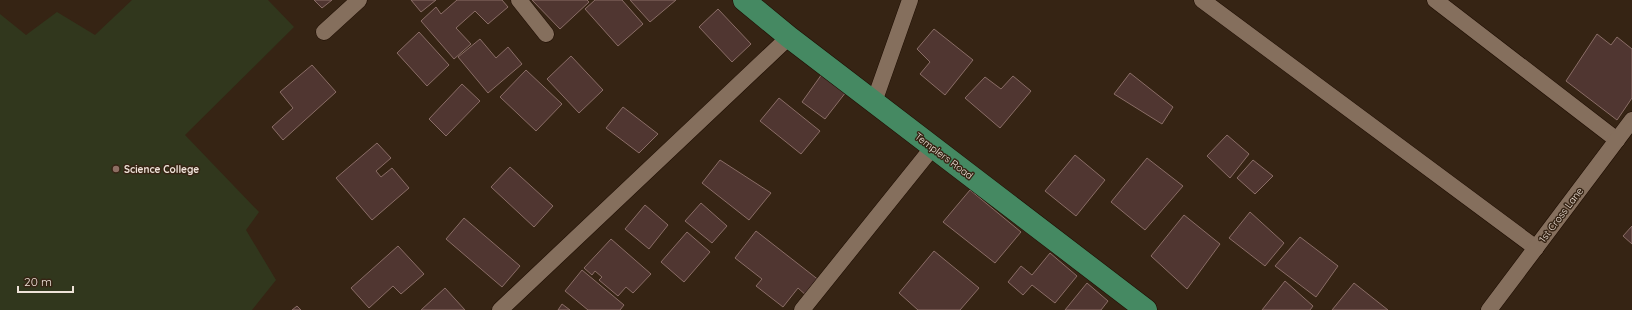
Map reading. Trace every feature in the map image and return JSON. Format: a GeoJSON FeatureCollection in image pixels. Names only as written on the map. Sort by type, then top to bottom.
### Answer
{"type":"FeatureCollection","features":[{"type":"Feature","properties":{"kind":"main road","name":"Templers Road"},"geometry":{"type":"LineString","coordinates":[[744,0],[874,102],[1146,310]]}},
{"type":"Feature","properties":{"kind":"street"},"geometry":{"type":"LineString","coordinates":[[324,32],[359,0]]}},
{"type":"Feature","properties":{"kind":"street"},"geometry":{"type":"LineString","coordinates":[[519,0],[546,34]]}},
{"type":"Feature","properties":{"kind":"street"},"geometry":{"type":"LineString","coordinates":[[874,102],[910,0]]}},
{"type":"Feature","properties":{"kind":"street"},"geometry":{"type":"LineString","coordinates":[[1202,0],[1536,248]]}},
{"type":"Feature","properties":{"kind":"street"},"geometry":{"type":"LineString","coordinates":[[1435,0],[1617,140]]}},
{"type":"Feature","properties":{"kind":"street"},"geometry":{"type":"LineString","coordinates":[[500,310],[789,36]]}},
{"type":"Feature","properties":{"kind":"street","name":"1st Cross Lane"},"geometry":{"type":"LineString","coordinates":[[1489,310],[1632,120]]}},
{"type":"Feature","properties":{"kind":"street"},"geometry":{"type":"LineString","coordinates":[[802,310],[933,147]]}},
{"type":"Feature","properties":{"kind":"green space","name":"Science College"},"geometry":{"type":"Polygon","coordinates":[[[132,0],[268,0],[294,27],[185,135],[259,212],[246,230],[276,280],[252,310],[0,310],[0,14],[26,35],[57,12],[95,35],[132,0]]]}},
{"type":"Feature","properties":{"kind":"building"},"geometry":{"type":"Polygon","coordinates":[[[314,0],[332,0],[322,8],[314,0]]]}},
{"type":"Feature","properties":{"kind":"building"},"geometry":{"type":"Polygon","coordinates":[[[411,0],[436,0],[421,12],[411,0]]]}},
{"type":"Feature","properties":{"kind":"building"},"geometry":{"type":"Polygon","coordinates":[[[457,0],[502,0],[508,7],[488,24],[475,11],[456,28],[471,44],[454,59],[421,21],[436,7],[441,14],[457,0]]]}},
{"type":"Feature","properties":{"kind":"building"},"geometry":{"type":"Polygon","coordinates":[[[532,0],[587,0],[589,2],[560,29],[532,0]]]}},
{"type":"Feature","properties":{"kind":"building"},"geometry":{"type":"Polygon","coordinates":[[[595,0],[622,0],[643,24],[618,46],[585,9],[595,0]]]}},
{"type":"Feature","properties":{"kind":"building"},"geometry":{"type":"Polygon","coordinates":[[[630,0],[676,0],[650,22],[630,0]]]}},
{"type":"Feature","properties":{"kind":"building"},"geometry":{"type":"Polygon","coordinates":[[[718,9],[751,44],[732,62],[699,27],[718,9]]]}},
{"type":"Feature","properties":{"kind":"building"},"geometry":{"type":"Polygon","coordinates":[[[934,29],[973,60],[945,95],[920,74],[930,62],[917,49],[934,29]]]}},
{"type":"Feature","properties":{"kind":"building"},"geometry":{"type":"Polygon","coordinates":[[[419,32],[449,65],[427,86],[397,53],[419,32]]]}},
{"type":"Feature","properties":{"kind":"building"},"geometry":{"type":"Polygon","coordinates":[[[1597,34],[1611,45],[1617,37],[1632,49],[1632,98],[1617,120],[1566,81],[1597,34]]]}},
{"type":"Feature","properties":{"kind":"building"},"geometry":{"type":"Polygon","coordinates":[[[480,39],[496,58],[508,47],[522,64],[488,93],[458,57],[480,39]]]}},
{"type":"Feature","properties":{"kind":"building"},"geometry":{"type":"Polygon","coordinates":[[[571,56],[603,90],[579,113],[547,79],[571,56]]]}},
{"type":"Feature","properties":{"kind":"building"},"geometry":{"type":"Polygon","coordinates":[[[312,65],[336,92],[283,140],[272,127],[293,108],[280,92],[312,65]]]}},
{"type":"Feature","properties":{"kind":"building"},"geometry":{"type":"Polygon","coordinates":[[[526,70],[562,104],[536,131],[500,97],[526,70]]]}},
{"type":"Feature","properties":{"kind":"building"},"geometry":{"type":"Polygon","coordinates":[[[1130,73],[1173,107],[1162,124],[1114,94],[1130,73]]]}},
{"type":"Feature","properties":{"kind":"building"},"geometry":{"type":"Polygon","coordinates":[[[822,74],[846,92],[825,119],[802,102],[822,74]]]}},
{"type":"Feature","properties":{"kind":"building"},"geometry":{"type":"Polygon","coordinates":[[[1013,76],[1031,91],[1000,128],[965,98],[985,77],[1001,89],[1013,76]]]}},
{"type":"Feature","properties":{"kind":"building"},"geometry":{"type":"Polygon","coordinates":[[[462,84],[480,101],[446,136],[429,119],[462,84]]]}},
{"type":"Feature","properties":{"kind":"building"},"geometry":{"type":"Polygon","coordinates":[[[779,98],[820,131],[801,154],[760,121],[779,98]]]}},
{"type":"Feature","properties":{"kind":"building"},"geometry":{"type":"Polygon","coordinates":[[[623,107],[658,134],[639,153],[606,128],[623,107]]]}},
{"type":"Feature","properties":{"kind":"building"},"geometry":{"type":"Polygon","coordinates":[[[1227,135],[1249,154],[1230,178],[1207,156],[1227,135]]]}},
{"type":"Feature","properties":{"kind":"building"},"geometry":{"type":"Polygon","coordinates":[[[377,143],[391,158],[376,171],[381,177],[392,168],[409,188],[372,220],[336,178],[377,143]]]}},
{"type":"Feature","properties":{"kind":"building"},"geometry":{"type":"Polygon","coordinates":[[[1075,155],[1105,180],[1076,216],[1045,191],[1075,155]]]}},
{"type":"Feature","properties":{"kind":"building"},"geometry":{"type":"Polygon","coordinates":[[[1147,158],[1183,186],[1145,230],[1111,202],[1147,158]]]}},
{"type":"Feature","properties":{"kind":"building"},"geometry":{"type":"Polygon","coordinates":[[[720,160],[771,193],[749,220],[702,183],[720,160]]]}},
{"type":"Feature","properties":{"kind":"building"},"geometry":{"type":"Polygon","coordinates":[[[1253,160],[1273,176],[1255,194],[1237,178],[1253,160]]]}},
{"type":"Feature","properties":{"kind":"building"},"geometry":{"type":"Polygon","coordinates":[[[510,167],[553,206],[534,227],[491,187],[510,167]]]}},
{"type":"Feature","properties":{"kind":"building"},"geometry":{"type":"Polygon","coordinates":[[[970,190],[1021,232],[995,263],[943,222],[970,190]]]}},
{"type":"Feature","properties":{"kind":"building"},"geometry":{"type":"Polygon","coordinates":[[[701,203],[727,226],[712,243],[685,221],[701,203]]]}},
{"type":"Feature","properties":{"kind":"building"},"geometry":{"type":"Polygon","coordinates":[[[645,205],[668,225],[649,249],[625,229],[645,205]]]}},
{"type":"Feature","properties":{"kind":"building"},"geometry":{"type":"Polygon","coordinates":[[[1250,212],[1284,243],[1265,266],[1229,238],[1250,212]]]}},
{"type":"Feature","properties":{"kind":"building"},"geometry":{"type":"Polygon","coordinates":[[[1184,215],[1220,244],[1187,289],[1151,256],[1184,215]]]}},
{"type":"Feature","properties":{"kind":"building"},"geometry":{"type":"Polygon","coordinates":[[[464,218],[520,266],[502,287],[446,239],[464,218]]]}},
{"type":"Feature","properties":{"kind":"building"},"geometry":{"type":"Polygon","coordinates":[[[1632,226],[1632,244],[1623,236],[1632,226]]]}},
{"type":"Feature","properties":{"kind":"building"},"geometry":{"type":"Polygon","coordinates":[[[756,231],[820,281],[808,297],[798,288],[783,307],[756,286],[762,279],[735,258],[756,231]]]}},
{"type":"Feature","properties":{"kind":"building"},"geometry":{"type":"Polygon","coordinates":[[[687,232],[710,252],[684,282],[661,262],[687,232]]]}},
{"type":"Feature","properties":{"kind":"building"},"geometry":{"type":"Polygon","coordinates":[[[1300,237],[1338,266],[1316,297],[1275,266],[1300,237]]]}},
{"type":"Feature","properties":{"kind":"building"},"geometry":{"type":"Polygon","coordinates":[[[611,239],[651,274],[633,293],[626,287],[618,296],[599,280],[602,277],[595,271],[592,275],[584,268],[611,239]]]}},
{"type":"Feature","properties":{"kind":"building"},"geometry":{"type":"Polygon","coordinates":[[[398,246],[424,274],[401,294],[393,286],[369,308],[351,288],[398,246]]]}},
{"type":"Feature","properties":{"kind":"building"},"geometry":{"type":"Polygon","coordinates":[[[934,251],[979,288],[960,310],[918,310],[899,293],[934,251]]]}},
{"type":"Feature","properties":{"kind":"building"},"geometry":{"type":"Polygon","coordinates":[[[1050,253],[1077,276],[1055,303],[1032,285],[1023,295],[1008,282],[1021,266],[1032,275],[1050,253]]]}},
{"type":"Feature","properties":{"kind":"building"},"geometry":{"type":"Polygon","coordinates":[[[582,270],[624,305],[620,310],[588,310],[565,291],[582,270]]]}},
{"type":"Feature","properties":{"kind":"building"},"geometry":{"type":"Polygon","coordinates":[[[1285,281],[1313,306],[1310,310],[1262,310],[1285,281]]]}},
{"type":"Feature","properties":{"kind":"building"},"geometry":{"type":"Polygon","coordinates":[[[1087,283],[1108,301],[1101,310],[1065,310],[1087,283]]]}},
{"type":"Feature","properties":{"kind":"building"},"geometry":{"type":"Polygon","coordinates":[[[1354,283],[1388,310],[1332,310],[1354,283]]]}},
{"type":"Feature","properties":{"kind":"building"},"geometry":{"type":"Polygon","coordinates":[[[445,288],[465,310],[421,310],[445,288]]]}},
{"type":"Feature","properties":{"kind":"building"},"geometry":{"type":"Polygon","coordinates":[[[562,304],[570,310],[558,310],[562,304]]]}},
{"type":"Feature","properties":{"kind":"building"},"geometry":{"type":"Polygon","coordinates":[[[297,306],[301,310],[292,310],[297,306]]]}},
{"type":"Feature","properties":{"kind":"place","name":"Science College"},"geometry":{"type":"Point","coordinates":[116,169]}}]}
